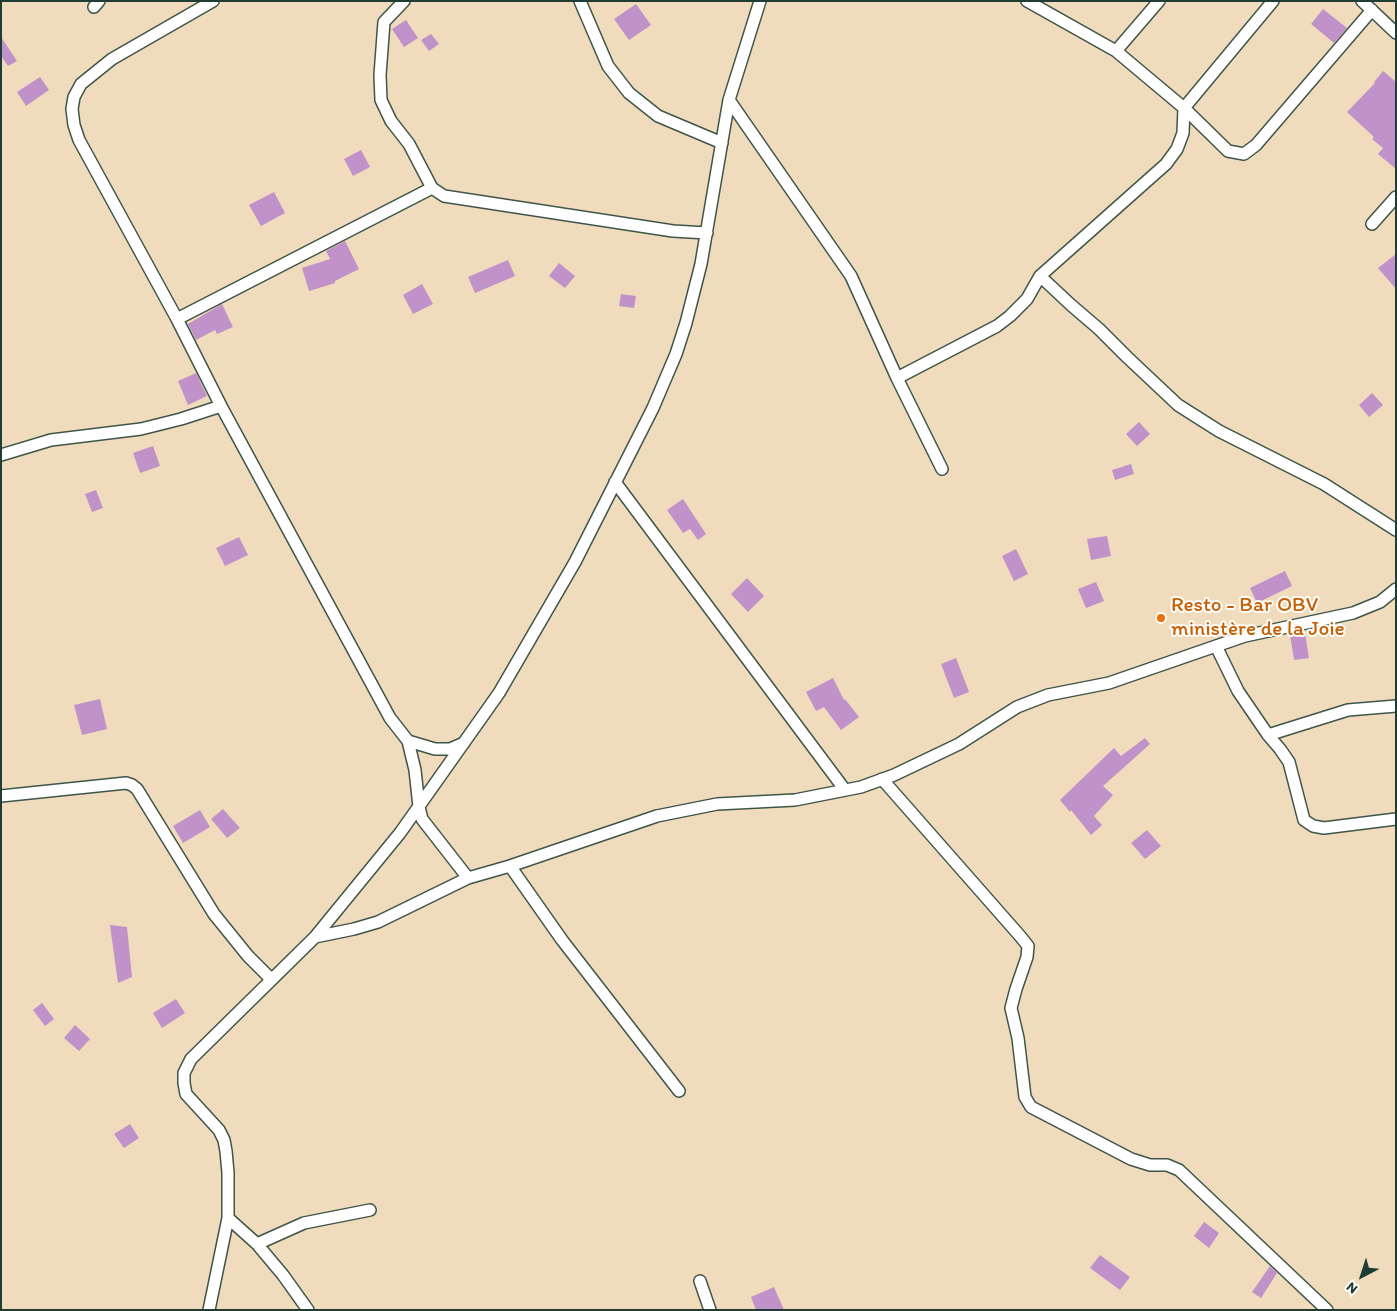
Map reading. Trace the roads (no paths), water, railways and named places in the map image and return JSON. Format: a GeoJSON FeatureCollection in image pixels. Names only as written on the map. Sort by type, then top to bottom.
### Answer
{"type":"FeatureCollection","features":[{"type":"Feature","properties":{"kind":"street"},"geometry":{"type":"LineString","coordinates":[[213,1],[112,59],[81,84],[74,97],[72,109],[79,140],[390,718],[408,742],[415,770],[422,820],[468,878]]}},
{"type":"Feature","properties":{"kind":"street"},"geometry":{"type":"LineString","coordinates":[[404,1],[384,22],[380,100],[391,121],[409,144],[432,188],[444,196],[673,231],[707,233]]}},
{"type":"Feature","properties":{"kind":"street"},"geometry":{"type":"LineString","coordinates":[[580,1],[608,66],[629,93],[658,116],[722,143]]}},
{"type":"Feature","properties":{"kind":"street"},"geometry":{"type":"LineString","coordinates":[[209,1310],[228,1218],[228,1173],[224,1140],[219,1130],[186,1094],[184,1073],[191,1058],[315,936],[400,833],[499,694],[575,562],[653,408],[676,354],[686,323],[707,233],[730,100],[760,1]]}},
{"type":"Feature","properties":{"kind":"street"},"geometry":{"type":"LineString","coordinates":[[1027,1],[1116,51],[1184,108],[1228,151],[1244,154],[1256,144],[1372,10]]}},
{"type":"Feature","properties":{"kind":"street"},"geometry":{"type":"LineString","coordinates":[[1116,51],[1159,1]]}},
{"type":"Feature","properties":{"kind":"street"},"geometry":{"type":"LineString","coordinates":[[897,378],[997,326],[1027,299],[1040,276],[1166,164],[1177,149],[1184,133],[1184,108],[1273,1]]}},
{"type":"Feature","properties":{"kind":"street"},"geometry":{"type":"LineString","coordinates":[[1362,1],[1396,33]]}},
{"type":"Feature","properties":{"kind":"street"},"geometry":{"type":"LineString","coordinates":[[730,100],[851,276],[897,378],[942,469]]}},
{"type":"Feature","properties":{"kind":"street"},"geometry":{"type":"LineString","coordinates":[[177,320],[432,188]]}},
{"type":"Feature","properties":{"kind":"street"},"geometry":{"type":"LineString","coordinates":[[1372,224],[1396,197]]}},
{"type":"Feature","properties":{"kind":"street"},"geometry":{"type":"LineString","coordinates":[[1040,276],[1099,329],[1178,405],[1219,431],[1324,484],[1396,530]]}},
{"type":"Feature","properties":{"kind":"street"},"geometry":{"type":"LineString","coordinates":[[1,455],[51,440],[142,428],[181,419],[221,406]]}},
{"type":"Feature","properties":{"kind":"street"},"geometry":{"type":"LineString","coordinates":[[615,482],[845,790]]}},
{"type":"Feature","properties":{"kind":"street"},"geometry":{"type":"LineString","coordinates":[[315,936],[354,929],[378,922],[468,878],[510,866],[657,816],[717,804],[795,800],[861,787],[894,775],[958,744],[1017,707],[1048,695],[1108,683],[1245,636],[1353,613],[1380,602],[1396,589]]}},
{"type":"Feature","properties":{"kind":"street"},"geometry":{"type":"LineString","coordinates":[[1216,646],[1238,691],[1289,762],[1304,820],[1313,826],[1324,828],[1396,820]]}},
{"type":"Feature","properties":{"kind":"street"},"geometry":{"type":"LineString","coordinates":[[1268,735],[1348,710],[1396,706]]}},
{"type":"Feature","properties":{"kind":"street"},"geometry":{"type":"LineString","coordinates":[[408,742],[435,749],[450,749],[465,743]]}},
{"type":"Feature","properties":{"kind":"street"},"geometry":{"type":"LineString","coordinates":[[882,779],[1028,946],[1028,958],[1011,1008],[1018,1038],[1024,1097],[1032,1107],[1131,1159],[1150,1165],[1167,1165],[1179,1170],[1327,1310]]}},
{"type":"Feature","properties":{"kind":"street"},"geometry":{"type":"LineString","coordinates":[[1,796],[126,782],[132,785],[137,790],[214,914],[248,956],[272,979]]}},
{"type":"Feature","properties":{"kind":"street"},"geometry":{"type":"LineString","coordinates":[[510,866],[562,940],[679,1091]]}},
{"type":"Feature","properties":{"kind":"street"},"geometry":{"type":"LineString","coordinates":[[257,1244],[304,1223],[370,1210]]}},
{"type":"Feature","properties":{"kind":"street"},"geometry":{"type":"LineString","coordinates":[[228,1218],[257,1244],[283,1274],[308,1310]]}},
{"type":"Feature","properties":{"kind":"street"},"geometry":{"type":"LineString","coordinates":[[700,1281],[710,1310]]}},
{"type":"Feature","properties":{"kind":"place","name":"Resto - Bar OBV ministère de la Joie"},"geometry":{"type":"Point","coordinates":[1161,618]}}]}
